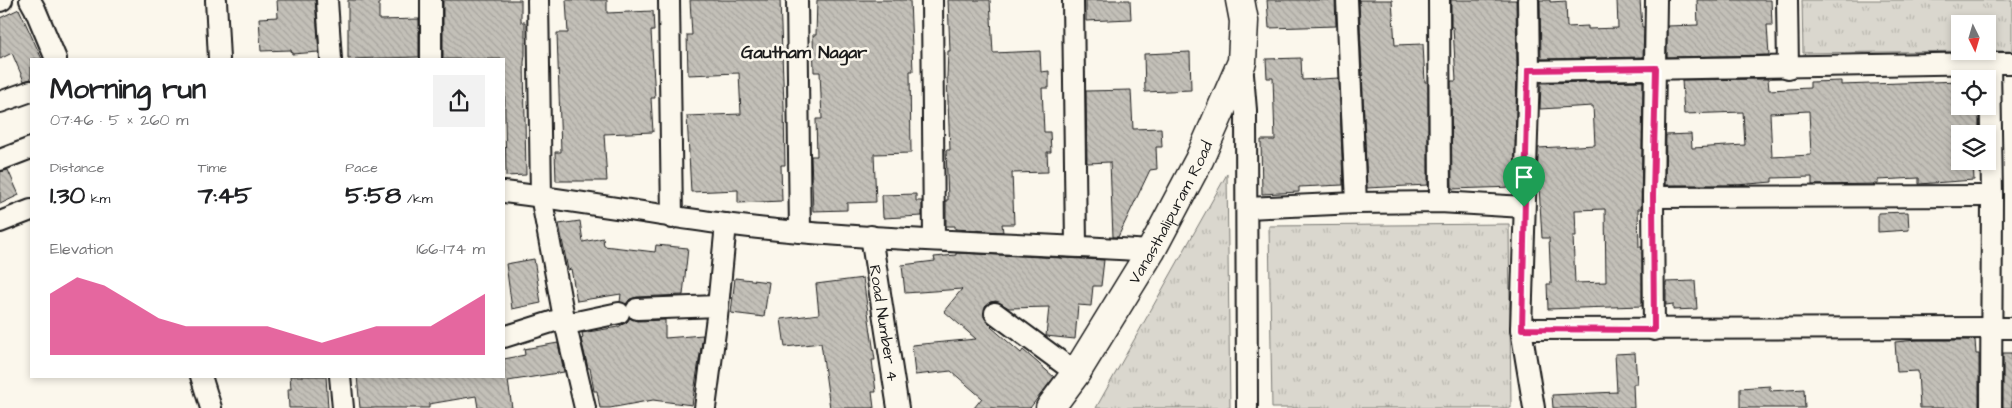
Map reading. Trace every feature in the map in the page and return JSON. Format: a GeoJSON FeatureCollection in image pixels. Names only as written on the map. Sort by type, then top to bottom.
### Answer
{"type":"FeatureCollection","features":[{"type":"Feature","properties":{"kind":"street"},"geometry":{"type":"LineString","coordinates":[[216,0],[218,58]]}},
{"type":"Feature","properties":{"kind":"street"},"geometry":{"type":"LineString","coordinates":[[327,0],[331,58]]}},
{"type":"Feature","properties":{"kind":"street"},"geometry":{"type":"LineString","coordinates":[[430,0],[431,58]]}},
{"type":"Feature","properties":{"kind":"street"},"geometry":{"type":"LineString","coordinates":[[538,0],[541,196],[585,408]]}},
{"type":"Feature","properties":{"kind":"street"},"geometry":{"type":"LineString","coordinates":[[669,0],[672,218]]}},
{"type":"Feature","properties":{"kind":"street"},"geometry":{"type":"LineString","coordinates":[[797,0],[800,232]]}},
{"type":"Feature","properties":{"kind":"street"},"geometry":{"type":"LineString","coordinates":[[932,0],[934,240]]}},
{"type":"Feature","properties":{"kind":"street"},"geometry":{"type":"LineString","coordinates":[[1073,0],[1076,246]]}},
{"type":"Feature","properties":{"kind":"street","name":"Vanasthalipuram Road"},"geometry":{"type":"LineString","coordinates":[[1050,408],[1076,373],[1151,251],[1200,160],[1242,62],[1244,21],[1240,0]]}},
{"type":"Feature","properties":{"kind":"street"},"geometry":{"type":"LineString","coordinates":[[1347,0],[1356,203]]}},
{"type":"Feature","properties":{"kind":"street"},"geometry":{"type":"LineString","coordinates":[[1439,0],[1440,202]]}},
{"type":"Feature","properties":{"kind":"street"},"geometry":{"type":"LineString","coordinates":[[1528,0],[1522,329],[1534,408]]}},
{"type":"Feature","properties":{"kind":"street"},"geometry":{"type":"LineString","coordinates":[[1654,330],[1653,196],[1656,0]]}},
{"type":"Feature","properties":{"kind":"street"},"geometry":{"type":"LineString","coordinates":[[1787,0],[1788,68]]}},
{"type":"Feature","properties":{"kind":"street"},"geometry":{"type":"LineString","coordinates":[[38,2],[56,58]]}},
{"type":"Feature","properties":{"kind":"street"},"geometry":{"type":"LineString","coordinates":[[1242,62],[1246,110],[1248,208],[1247,408]]}},
{"type":"Feature","properties":{"kind":"street"},"geometry":{"type":"LineString","coordinates":[[1990,63],[1992,196],[1991,408]]}},
{"type":"Feature","properties":{"kind":"street"},"geometry":{"type":"LineString","coordinates":[[1528,70],[1788,68],[2012,63]]}},
{"type":"Feature","properties":{"kind":"street"},"geometry":{"type":"LineString","coordinates":[[0,102],[30,90]]}},
{"type":"Feature","properties":{"kind":"street"},"geometry":{"type":"LineString","coordinates":[[0,160],[30,148]]}},
{"type":"Feature","properties":{"kind":"street"},"geometry":{"type":"LineString","coordinates":[[505,192],[541,196],[672,218],[800,232],[1151,251]]}},
{"type":"Feature","properties":{"kind":"street"},"geometry":{"type":"LineString","coordinates":[[1653,196],[1992,196]]}},
{"type":"Feature","properties":{"kind":"street"},"geometry":{"type":"LineString","coordinates":[[1248,208],[1356,203],[1440,202],[1524,207]]}},
{"type":"Feature","properties":{"kind":"street"},"geometry":{"type":"LineString","coordinates":[[0,222],[30,210]]}},
{"type":"Feature","properties":{"kind":"street"},"geometry":{"type":"LineString","coordinates":[[705,408],[726,224]]}},
{"type":"Feature","properties":{"kind":"street","name":"Road Number 4"},"geometry":{"type":"LineString","coordinates":[[871,236],[898,408]]}},
{"type":"Feature","properties":{"kind":"street"},"geometry":{"type":"LineString","coordinates":[[505,337],[566,321],[628,311],[718,306]]}},
{"type":"Feature","properties":{"kind":"street"},"geometry":{"type":"LineString","coordinates":[[994,313],[1076,373]]}},
{"type":"Feature","properties":{"kind":"street"},"geometry":{"type":"LineString","coordinates":[[1522,329],[2012,328]]}},
{"type":"Feature","properties":{"kind":"street"},"geometry":{"type":"LineString","coordinates":[[202,378],[210,408]]}},
{"type":"Feature","properties":{"kind":"street"},"geometry":{"type":"LineString","coordinates":[[340,378],[343,408]]}},
{"type":"Feature","properties":{"kind":"green space"},"geometry":{"type":"Polygon","coordinates":[[[1802,0],[2012,0],[2012,51],[1996,51],[1996,15],[1951,15],[1951,51],[1803,53],[1802,0]]]}},
{"type":"Feature","properties":{"kind":"green space"},"geometry":{"type":"Polygon","coordinates":[[[1227,174],[1230,408],[1096,408],[1227,174]]]}},
{"type":"Feature","properties":{"kind":"green space"},"geometry":{"type":"Polygon","coordinates":[[[1509,224],[1511,408],[1272,408],[1269,226],[1509,224]]]}},
{"type":"Feature","properties":{"kind":"building"},"geometry":{"type":"Polygon","coordinates":[[[277,0],[315,0],[319,52],[292,54],[291,50],[261,51],[259,18],[278,17],[277,0]]]}},
{"type":"Feature","properties":{"kind":"building"},"geometry":{"type":"Polygon","coordinates":[[[348,0],[379,0],[379,20],[419,19],[419,57],[348,58],[348,0]]]}},
{"type":"Feature","properties":{"kind":"building"},"geometry":{"type":"Polygon","coordinates":[[[443,0],[521,0],[521,22],[525,22],[526,175],[506,176],[505,58],[443,58],[443,0]]]}},
{"type":"Feature","properties":{"kind":"building"},"geometry":{"type":"Polygon","coordinates":[[[566,0],[607,0],[607,13],[653,11],[654,31],[651,31],[655,98],[651,98],[653,132],[604,134],[607,181],[556,181],[555,152],[561,152],[557,33],[568,33],[566,0]]]}},
{"type":"Feature","properties":{"kind":"building"},"geometry":{"type":"Polygon","coordinates":[[[690,0],[780,0],[785,165],[781,165],[782,201],[738,203],[738,190],[691,192],[687,116],[741,114],[739,73],[688,75],[687,35],[692,35],[690,0]]]}},
{"type":"Feature","properties":{"kind":"building"},"geometry":{"type":"Polygon","coordinates":[[[817,0],[910,0],[913,71],[910,71],[911,153],[874,154],[876,202],[847,203],[847,210],[813,211],[811,156],[817,156],[816,119],[822,119],[820,72],[814,72],[813,35],[816,35],[817,0]]]}},
{"type":"Feature","properties":{"kind":"building"},"geometry":{"type":"Polygon","coordinates":[[[948,0],[990,0],[993,53],[1040,51],[1041,72],[1049,71],[1049,88],[1042,88],[1044,132],[1050,132],[1051,152],[1047,152],[1048,172],[1012,173],[1014,224],[1002,224],[1003,232],[955,229],[955,226],[946,226],[946,200],[948,200],[946,150],[950,150],[947,77],[948,51],[950,51],[948,0]]]}},
{"type":"Feature","properties":{"kind":"building"},"geometry":{"type":"Polygon","coordinates":[[[1086,0],[1130,0],[1131,19],[1086,21],[1086,0]]]}},
{"type":"Feature","properties":{"kind":"building"},"geometry":{"type":"Polygon","coordinates":[[[1267,0],[1335,0],[1336,26],[1269,28],[1267,0]]]}},
{"type":"Feature","properties":{"kind":"building"},"geometry":{"type":"Polygon","coordinates":[[[1359,0],[1392,0],[1395,45],[1423,44],[1425,82],[1428,82],[1428,185],[1367,188],[1359,0]]]}},
{"type":"Feature","properties":{"kind":"building"},"geometry":{"type":"Polygon","coordinates":[[[1451,0],[1516,0],[1517,71],[1514,187],[1452,189],[1451,81],[1456,81],[1453,27],[1451,27],[1451,0]]]}},
{"type":"Feature","properties":{"kind":"building"},"geometry":{"type":"Polygon","coordinates":[[[1540,0],[1550,0],[1550,2],[1566,1],[1567,27],[1588,26],[1588,29],[1618,28],[1617,0],[1640,0],[1642,27],[1644,27],[1643,57],[1541,59],[1540,0]]]}},
{"type":"Feature","properties":{"kind":"building"},"geometry":{"type":"Polygon","coordinates":[[[1697,0],[1771,0],[1772,25],[1767,25],[1769,55],[1667,57],[1667,26],[1698,25],[1697,0]]]}},
{"type":"Feature","properties":{"kind":"building"},"geometry":{"type":"Polygon","coordinates":[[[19,9],[42,58],[30,58],[30,79],[24,81],[12,53],[0,59],[0,18],[19,9]]]}},
{"type":"Feature","properties":{"kind":"building"},"geometry":{"type":"Polygon","coordinates":[[[1190,52],[1191,90],[1145,92],[1144,54],[1190,52]]]}},
{"type":"Feature","properties":{"kind":"building"},"geometry":{"type":"Polygon","coordinates":[[[1301,58],[1302,80],[1339,78],[1343,185],[1299,187],[1299,192],[1262,194],[1261,140],[1275,140],[1273,78],[1267,78],[1266,59],[1301,58]]]}},
{"type":"Feature","properties":{"kind":"building"},"geometry":{"type":"Polygon","coordinates":[[[1768,79],[1769,90],[1810,88],[1810,82],[1841,81],[1841,85],[1951,81],[1951,115],[1979,115],[1979,125],[1951,125],[1951,170],[1973,170],[1974,180],[1919,184],[1919,178],[1878,180],[1878,184],[1812,185],[1812,177],[1772,178],[1772,182],[1737,185],[1665,185],[1666,135],[1691,134],[1692,148],[1745,145],[1743,112],[1684,114],[1682,80],[1768,79]],[[1809,111],[1770,113],[1772,157],[1811,155],[1809,111]]]}},
{"type":"Feature","properties":{"kind":"building"},"geometry":{"type":"Polygon","coordinates":[[[1643,81],[1641,209],[1638,209],[1639,247],[1642,247],[1642,306],[1548,309],[1547,284],[1551,284],[1549,238],[1542,238],[1539,186],[1537,186],[1538,148],[1595,145],[1593,106],[1540,109],[1541,83],[1643,81]],[[1605,209],[1575,210],[1576,236],[1573,236],[1575,283],[1606,282],[1605,209]]]}},
{"type":"Feature","properties":{"kind":"building"},"geometry":{"type":"Polygon","coordinates":[[[1131,90],[1133,129],[1161,128],[1162,147],[1156,147],[1157,169],[1150,170],[1118,237],[1113,237],[1110,162],[1087,163],[1086,91],[1131,90]]]}},
{"type":"Feature","properties":{"kind":"building"},"geometry":{"type":"Polygon","coordinates":[[[8,170],[19,195],[0,204],[0,172],[8,170]]]}},
{"type":"Feature","properties":{"kind":"building"},"geometry":{"type":"Polygon","coordinates":[[[916,194],[916,201],[922,201],[922,216],[883,218],[882,195],[916,194]]]}},
{"type":"Feature","properties":{"kind":"building"},"geometry":{"type":"Polygon","coordinates":[[[1908,212],[1909,230],[1878,232],[1878,213],[1908,212]]]}},
{"type":"Feature","properties":{"kind":"building"},"geometry":{"type":"Polygon","coordinates":[[[580,221],[583,242],[603,238],[604,246],[655,252],[656,245],[688,248],[683,295],[637,297],[630,299],[626,304],[620,302],[621,294],[577,301],[571,269],[568,270],[559,224],[580,221]]]}},
{"type":"Feature","properties":{"kind":"building"},"geometry":{"type":"Polygon","coordinates":[[[956,253],[1104,260],[1101,286],[1093,286],[1091,306],[1078,305],[1075,339],[1046,336],[1049,307],[1009,308],[996,301],[990,302],[985,306],[984,317],[991,327],[1021,353],[1023,350],[1054,377],[1030,408],[974,408],[982,398],[951,371],[915,375],[912,345],[976,339],[944,311],[962,289],[905,293],[902,265],[935,261],[934,257],[956,255],[956,253]]]}},
{"type":"Feature","properties":{"kind":"building"},"geometry":{"type":"Polygon","coordinates":[[[534,259],[541,303],[512,309],[506,264],[534,259]]]}},
{"type":"Feature","properties":{"kind":"building"},"geometry":{"type":"Polygon","coordinates":[[[735,278],[769,282],[764,317],[731,313],[735,278]]]}},
{"type":"Feature","properties":{"kind":"building"},"geometry":{"type":"Polygon","coordinates":[[[863,278],[875,360],[872,360],[876,392],[872,392],[874,408],[830,408],[821,343],[785,347],[781,319],[819,314],[816,284],[863,278]]]}},
{"type":"Feature","properties":{"kind":"building"},"geometry":{"type":"Polygon","coordinates":[[[1695,281],[1697,309],[1673,310],[1673,304],[1666,305],[1666,282],[1695,281]]]}},
{"type":"Feature","properties":{"kind":"building"},"geometry":{"type":"Polygon","coordinates":[[[630,318],[637,321],[665,320],[665,338],[703,335],[692,405],[653,400],[600,408],[597,391],[594,391],[590,368],[588,368],[581,339],[583,338],[582,333],[618,327],[630,318]]]}},
{"type":"Feature","properties":{"kind":"building"},"geometry":{"type":"Polygon","coordinates":[[[1975,340],[1976,354],[1979,354],[1979,408],[1920,408],[1918,371],[1897,372],[1895,342],[1975,340]]]}},
{"type":"Feature","properties":{"kind":"building"},"geometry":{"type":"Polygon","coordinates":[[[558,343],[564,372],[508,381],[512,408],[478,408],[476,396],[429,404],[429,408],[360,408],[357,378],[505,378],[505,359],[525,355],[524,349],[558,343]]]}},
{"type":"Feature","properties":{"kind":"building"},"geometry":{"type":"Polygon","coordinates":[[[1635,353],[1637,384],[1633,384],[1634,408],[1553,408],[1552,395],[1617,392],[1615,354],[1635,353]]]}},
{"type":"Feature","properties":{"kind":"building"},"geometry":{"type":"Polygon","coordinates":[[[2003,353],[2012,353],[2012,408],[2003,408],[2003,353]]]}},
{"type":"Feature","properties":{"kind":"building"},"geometry":{"type":"Polygon","coordinates":[[[290,378],[326,378],[328,408],[289,408],[288,389],[291,389],[290,378]]]}},
{"type":"Feature","properties":{"kind":"building"},"geometry":{"type":"Polygon","coordinates":[[[1770,386],[1770,391],[1804,389],[1805,408],[1740,408],[1740,388],[1770,386]]]}},
{"type":"Feature","properties":{"kind":"district","name":"Gautham Nagar"},"geometry":{"type":"Point","coordinates":[804,52]}},
{"type":"Feature","properties":{"kind":"route"},"geometry":{"type":"LineString","coordinates":[[1656,68],[1653,196],[1654,330],[1522,329],[1524,207],[1528,70],[1656,68]]}}]}
